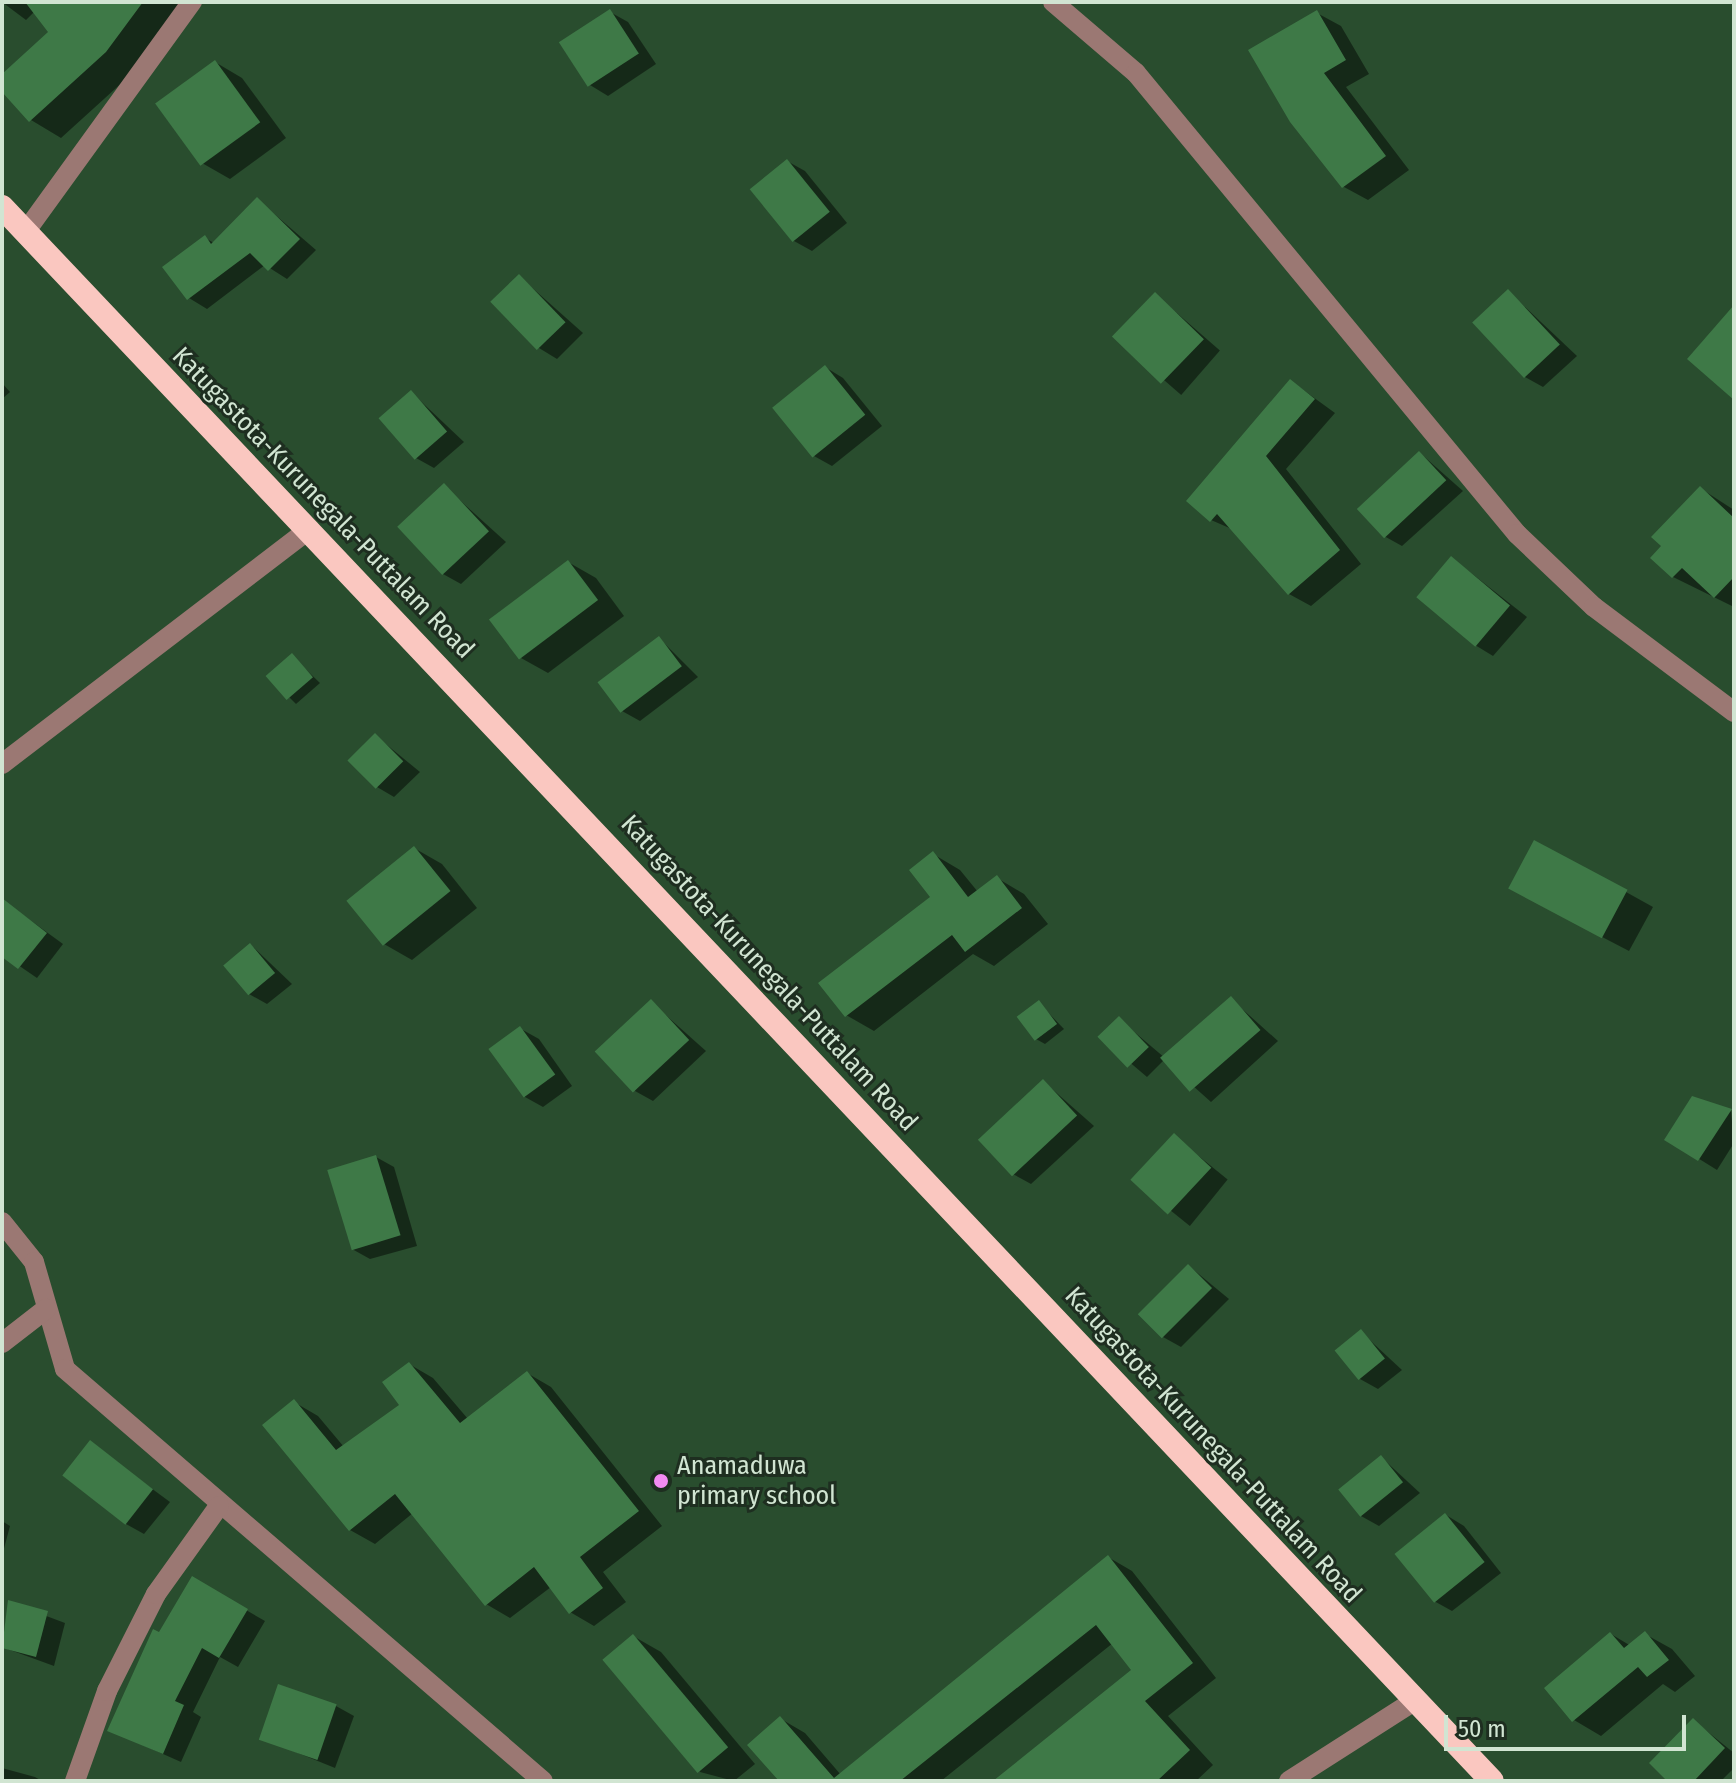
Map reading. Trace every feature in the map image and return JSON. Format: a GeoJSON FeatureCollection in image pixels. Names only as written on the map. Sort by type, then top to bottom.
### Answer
{"type":"FeatureCollection","features":[{"type":"Feature","properties":{"kind":"highway","name":"Katugastota-Kurunegala-Puttalam Road"},"geometry":{"type":"LineString","coordinates":[[2,207],[1492,1781]]}},
{"type":"Feature","properties":{"kind":"street"},"geometry":{"type":"LineString","coordinates":[[26,231],[192,2]]}},
{"type":"Feature","properties":{"kind":"street"},"geometry":{"type":"LineString","coordinates":[[1053,2],[1136,73],[1517,534],[1594,607],[1734,712]]}},
{"type":"Feature","properties":{"kind":"street"},"geometry":{"type":"LineString","coordinates":[[2,764],[309,529]]}},
{"type":"Feature","properties":{"kind":"street"},"geometry":{"type":"LineString","coordinates":[[2,1222],[34,1262],[65,1369],[219,1506],[543,1781]]}},
{"type":"Feature","properties":{"kind":"street"},"geometry":{"type":"LineString","coordinates":[[2,1343],[46,1309]]}},
{"type":"Feature","properties":{"kind":"street"},"geometry":{"type":"LineString","coordinates":[[75,1781],[107,1691],[156,1594],[219,1506]]}},
{"type":"Feature","properties":{"kind":"street"},"geometry":{"type":"LineString","coordinates":[[1289,1781],[1414,1701]]}},
{"type":"Feature","properties":{"kind":"building"},"geometry":{"type":"Polygon","coordinates":[[[25,2],[143,2],[106,52],[29,122],[2,92],[2,74],[48,32],[25,2]]]}},
{"type":"Feature","properties":{"kind":"building"},"geometry":{"type":"Polygon","coordinates":[[[610,9],[639,53],[588,87],[559,42],[610,9]]]}},
{"type":"Feature","properties":{"kind":"building"},"geometry":{"type":"Polygon","coordinates":[[[1317,10],[1346,60],[1324,73],[1386,156],[1342,188],[1290,122],[1248,50],[1317,10]]]}},
{"type":"Feature","properties":{"kind":"building"},"geometry":{"type":"Polygon","coordinates":[[[215,60],[260,122],[200,166],[155,103],[215,60]]]}},
{"type":"Feature","properties":{"kind":"building"},"geometry":{"type":"Polygon","coordinates":[[[787,159],[830,212],[792,242],[750,189],[787,159]]]}},
{"type":"Feature","properties":{"kind":"building"},"geometry":{"type":"Polygon","coordinates":[[[257,197],[300,239],[268,271],[250,253],[187,300],[162,267],[205,235],[211,244],[257,197]]]}},
{"type":"Feature","properties":{"kind":"building"},"geometry":{"type":"Polygon","coordinates":[[[519,274],[566,322],[537,350],[490,302],[519,274]]]}},
{"type":"Feature","properties":{"kind":"building"},"geometry":{"type":"Polygon","coordinates":[[[1508,289],[1560,345],[1524,378],[1472,322],[1508,289]]]}},
{"type":"Feature","properties":{"kind":"building"},"geometry":{"type":"Polygon","coordinates":[[[1155,292],[1204,339],[1161,384],[1112,337],[1155,292]]]}},
{"type":"Feature","properties":{"kind":"building"},"geometry":{"type":"Polygon","coordinates":[[[1734,305],[1734,400],[1687,359],[1734,305]]]}},
{"type":"Feature","properties":{"kind":"building"},"geometry":{"type":"Polygon","coordinates":[[[825,365],[865,415],[812,458],[772,408],[825,365]]]}},
{"type":"Feature","properties":{"kind":"building"},"geometry":{"type":"Polygon","coordinates":[[[1290,379],[1315,399],[1266,456],[1340,550],[1288,595],[1217,514],[1210,522],[1186,501],[1290,379]]]}},
{"type":"Feature","properties":{"kind":"building"},"geometry":{"type":"Polygon","coordinates":[[[411,390],[447,432],[415,460],[379,418],[411,390]]]}},
{"type":"Feature","properties":{"kind":"building"},"geometry":{"type":"Polygon","coordinates":[[[1419,451],[1446,480],[1384,538],[1357,509],[1419,451]]]}},
{"type":"Feature","properties":{"kind":"building"},"geometry":{"type":"Polygon","coordinates":[[[444,483],[489,531],[442,575],[397,527],[444,483]]]}},
{"type":"Feature","properties":{"kind":"building"},"geometry":{"type":"Polygon","coordinates":[[[1700,486],[1734,518],[1734,577],[1714,598],[1682,568],[1672,578],[1650,558],[1661,546],[1651,537],[1700,486]]]}},
{"type":"Feature","properties":{"kind":"building"},"geometry":{"type":"Polygon","coordinates":[[[1451,556],[1510,605],[1475,647],[1416,597],[1451,556]]]}},
{"type":"Feature","properties":{"kind":"building"},"geometry":{"type":"Polygon","coordinates":[[[568,560],[598,600],[519,660],[489,620],[568,560]]]}},
{"type":"Feature","properties":{"kind":"building"},"geometry":{"type":"Polygon","coordinates":[[[659,636],[682,666],[620,713],[598,682],[659,636]]]}},
{"type":"Feature","properties":{"kind":"building"},"geometry":{"type":"Polygon","coordinates":[[[292,653],[313,677],[287,700],[266,676],[292,653]]]}},
{"type":"Feature","properties":{"kind":"building"},"geometry":{"type":"Polygon","coordinates":[[[375,733],[403,761],[376,789],[347,761],[375,733]]]}},
{"type":"Feature","properties":{"kind":"building"},"geometry":{"type":"Polygon","coordinates":[[[1534,840],[1628,890],[1602,938],[1508,889],[1534,840]]]}},
{"type":"Feature","properties":{"kind":"building"},"geometry":{"type":"Polygon","coordinates":[[[414,846],[451,891],[383,946],[346,901],[414,846]]]}},
{"type":"Feature","properties":{"kind":"building"},"geometry":{"type":"Polygon","coordinates":[[[933,851],[968,897],[997,875],[1022,908],[965,952],[952,935],[845,1017],[818,983],[930,897],[909,870],[933,851]]]}},
{"type":"Feature","properties":{"kind":"building"},"geometry":{"type":"Polygon","coordinates":[[[2,898],[47,933],[18,969],[2,957],[2,898]]]}},
{"type":"Feature","properties":{"kind":"building"},"geometry":{"type":"Polygon","coordinates":[[[250,943],[275,973],[248,995],[223,965],[250,943]]]}},
{"type":"Feature","properties":{"kind":"building"},"geometry":{"type":"Polygon","coordinates":[[[1231,996],[1261,1030],[1190,1092],[1160,1058],[1231,996]]]}},
{"type":"Feature","properties":{"kind":"building"},"geometry":{"type":"Polygon","coordinates":[[[651,999],[689,1040],[633,1092],[595,1052],[651,999]]]}},
{"type":"Feature","properties":{"kind":"building"},"geometry":{"type":"Polygon","coordinates":[[[1039,1000],[1057,1024],[1035,1041],[1017,1017],[1039,1000]]]}},
{"type":"Feature","properties":{"kind":"building"},"geometry":{"type":"Polygon","coordinates":[[[1119,1016],[1149,1047],[1127,1068],[1097,1037],[1119,1016]]]}},
{"type":"Feature","properties":{"kind":"building"},"geometry":{"type":"Polygon","coordinates":[[[520,1026],[555,1075],[524,1097],[488,1049],[520,1026]]]}},
{"type":"Feature","properties":{"kind":"building"},"geometry":{"type":"Polygon","coordinates":[[[1043,1079],[1077,1116],[1012,1176],[978,1140],[1043,1079]]]}},
{"type":"Feature","properties":{"kind":"building"},"geometry":{"type":"Polygon","coordinates":[[[1692,1096],[1732,1109],[1698,1161],[1664,1140],[1692,1096]]]}},
{"type":"Feature","properties":{"kind":"building"},"geometry":{"type":"Polygon","coordinates":[[[1174,1133],[1211,1168],[1168,1215],[1130,1180],[1174,1133]]]}},
{"type":"Feature","properties":{"kind":"building"},"geometry":{"type":"Polygon","coordinates":[[[376,1155],[401,1235],[352,1250],[327,1170],[376,1155]]]}},
{"type":"Feature","properties":{"kind":"building"},"geometry":{"type":"Polygon","coordinates":[[[1188,1264],[1212,1288],[1162,1338],[1138,1314],[1188,1264]]]}},
{"type":"Feature","properties":{"kind":"building"},"geometry":{"type":"Polygon","coordinates":[[[1361,1329],[1385,1359],[1358,1380],[1335,1350],[1361,1329]]]}},
{"type":"Feature","properties":{"kind":"building"},"geometry":{"type":"Polygon","coordinates":[[[409,1362],[460,1423],[527,1371],[639,1511],[580,1557],[603,1588],[569,1614],[534,1567],[485,1606],[395,1494],[349,1531],[262,1425],[294,1399],[336,1450],[399,1405],[382,1382],[409,1362]]]}},
{"type":"Feature","properties":{"kind":"building"},"geometry":{"type":"Polygon","coordinates":[[[90,1440],[153,1489],[125,1525],[62,1475],[90,1440]]]}},
{"type":"Feature","properties":{"kind":"building"},"geometry":{"type":"Polygon","coordinates":[[[1381,1455],[1403,1482],[1360,1517],[1338,1490],[1381,1455]]]}},
{"type":"Feature","properties":{"kind":"building"},"geometry":{"type":"Polygon","coordinates":[[[1445,1513],[1485,1562],[1434,1603],[1394,1554],[1445,1513]]]}},
{"type":"Feature","properties":{"kind":"building"},"geometry":{"type":"Polygon","coordinates":[[[1108,1555],[1193,1663],[1145,1701],[1190,1750],[1157,1781],[993,1781],[1131,1670],[1096,1625],[900,1781],[779,1781],[747,1745],[780,1716],[834,1778],[1108,1555]]]}},
{"type":"Feature","properties":{"kind":"building"},"geometry":{"type":"Polygon","coordinates":[[[192,1576],[248,1609],[219,1658],[202,1648],[175,1701],[184,1705],[163,1754],[107,1731],[153,1629],[159,1632],[192,1576]]]}},
{"type":"Feature","properties":{"kind":"building"},"geometry":{"type":"Polygon","coordinates":[[[8,1600],[48,1611],[36,1657],[2,1648],[8,1600]]]}},
{"type":"Feature","properties":{"kind":"building"},"geometry":{"type":"Polygon","coordinates":[[[1645,1631],[1669,1660],[1647,1677],[1638,1667],[1572,1722],[1544,1688],[1610,1632],[1624,1648],[1645,1631]]]}},
{"type":"Feature","properties":{"kind":"building"},"geometry":{"type":"Polygon","coordinates":[[[633,1634],[728,1747],[697,1773],[602,1660],[633,1634]]]}},
{"type":"Feature","properties":{"kind":"building"},"geometry":{"type":"Polygon","coordinates":[[[278,1684],[337,1704],[317,1760],[259,1740],[278,1684]]]}},
{"type":"Feature","properties":{"kind":"building"},"geometry":{"type":"Polygon","coordinates":[[[1693,1718],[1725,1748],[1694,1781],[1667,1781],[1649,1763],[1693,1718]]]}},
{"type":"Feature","properties":{"kind":"place","name":"Anamaduwa primary school"},"geometry":{"type":"Point","coordinates":[661,1481]}}]}
